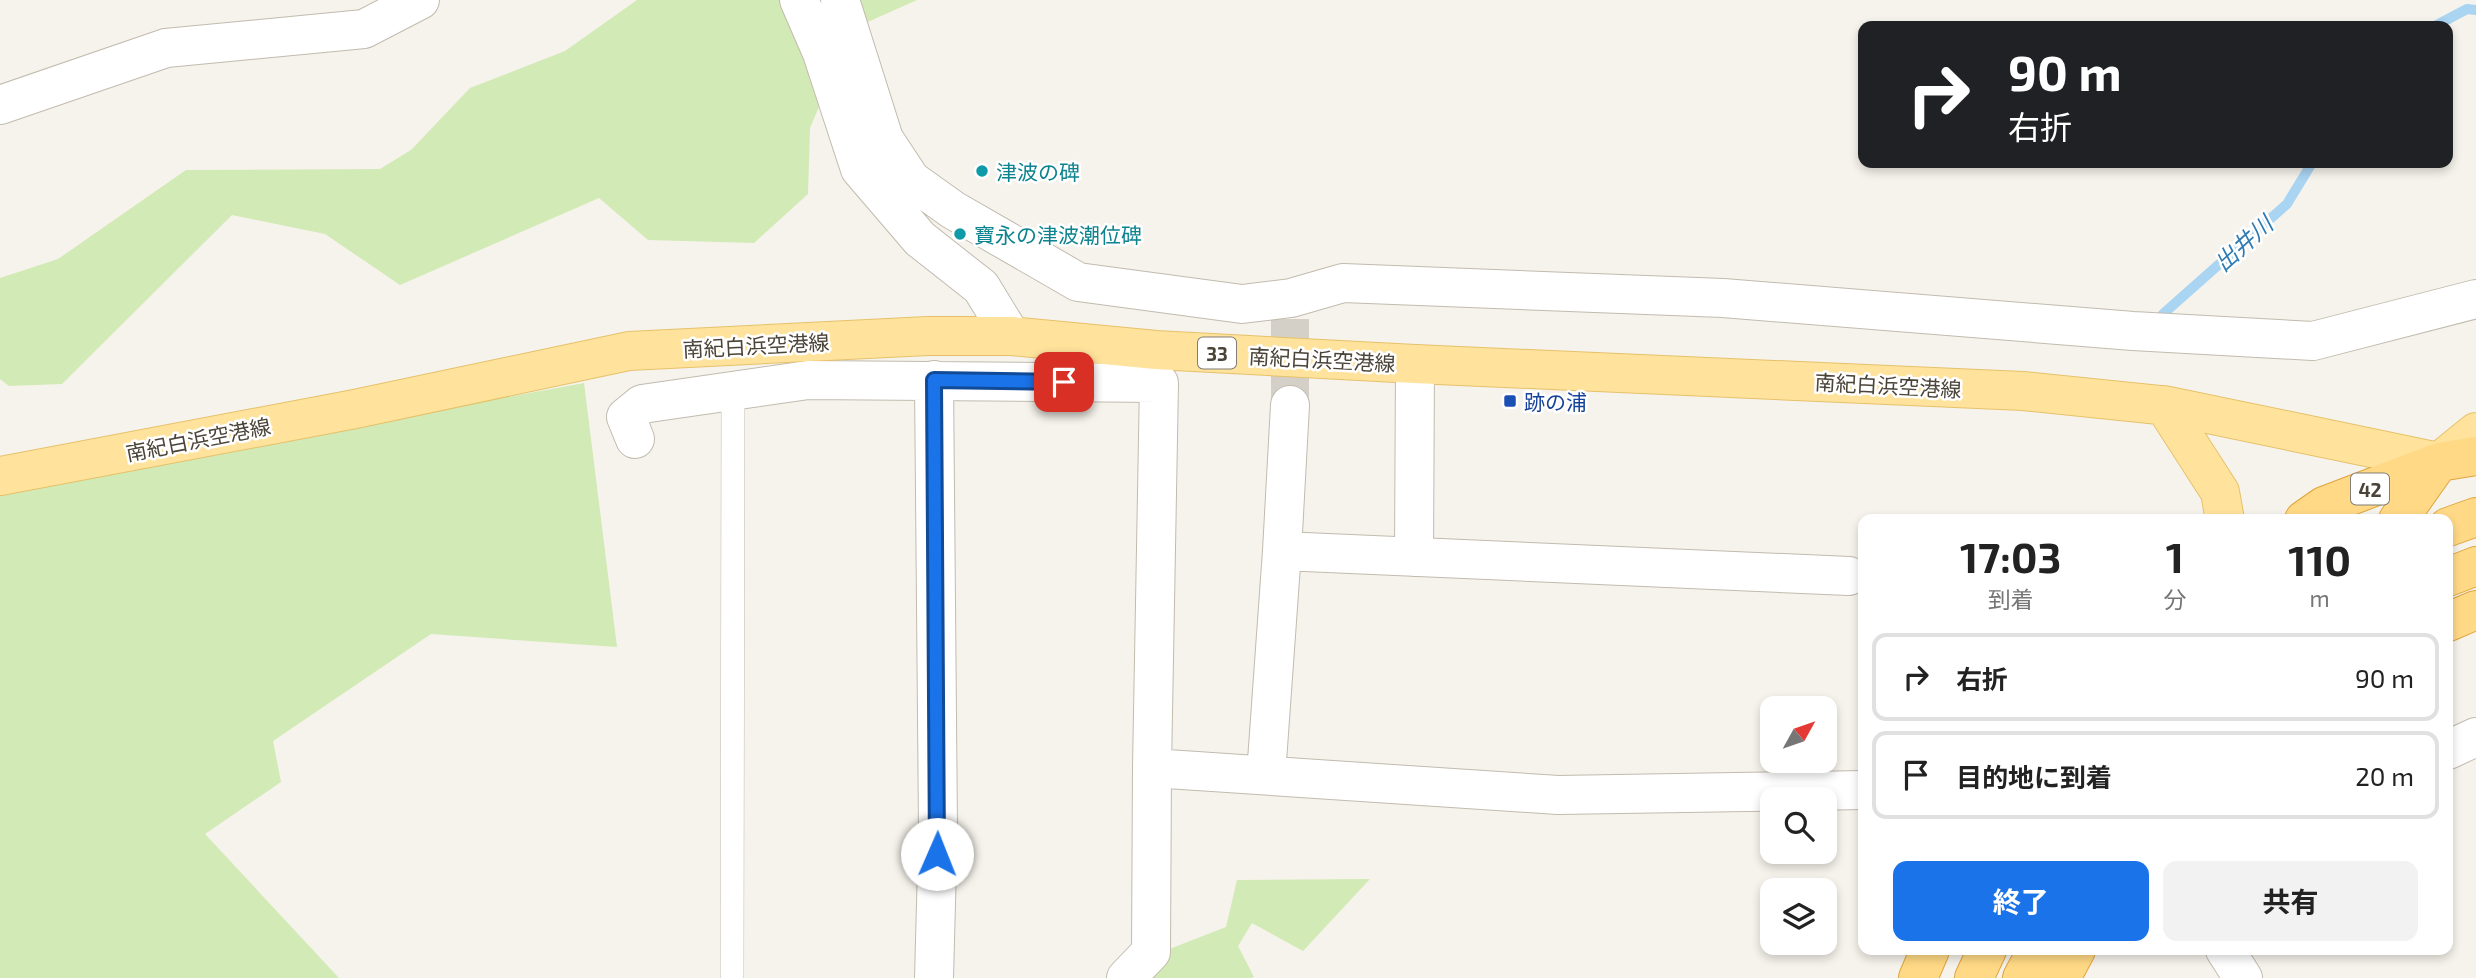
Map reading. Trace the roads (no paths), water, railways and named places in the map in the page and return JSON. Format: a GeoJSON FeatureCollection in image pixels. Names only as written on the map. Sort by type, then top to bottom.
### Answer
{"type":"FeatureCollection","features":[{"type":"Feature","properties":{"kind":"highway","name":"42"},"geometry":{"type":"LineString","coordinates":[[2312,514],[2323,506],[2439,463],[2476,456]]}},
{"type":"Feature","properties":{"kind":"highway","name":"42"},"geometry":{"type":"LineString","coordinates":[[2402,514],[2439,463]]}},
{"type":"Feature","properties":{"kind":"highway"},"geometry":{"type":"LineString","coordinates":[[2439,463],[2476,475]]}},
{"type":"Feature","properties":{"kind":"highway"},"geometry":{"type":"LineString","coordinates":[[2453,525],[2476,517]]}},
{"type":"Feature","properties":{"kind":"highway"},"geometry":{"type":"LineString","coordinates":[[2453,575],[2476,566]]}},
{"type":"Feature","properties":{"kind":"highway"},"geometry":{"type":"LineString","coordinates":[[2453,620],[2476,610]]}},
{"type":"Feature","properties":{"kind":"highway"},"geometry":{"type":"LineString","coordinates":[[1918,978],[1928,955]]}},
{"type":"Feature","properties":{"kind":"highway"},"geometry":{"type":"LineString","coordinates":[[1974,978],[1985,955]]}},
{"type":"Feature","properties":{"kind":"highway"},"geometry":{"type":"LineString","coordinates":[[2022,978],[2034,955]]}},
{"type":"Feature","properties":{"kind":"highway"},"geometry":{"type":"LineString","coordinates":[[2061,978],[2074,955]]}},
{"type":"Feature","properties":{"kind":"main road","name":"南紀白浜空港線"},"geometry":{"type":"LineString","coordinates":[[0,476],[355,409],[629,351],[928,336],[1011,336],[1156,350],[2023,391],[2164,405],[2439,463]]}},
{"type":"Feature","properties":{"kind":"main road"},"geometry":{"type":"LineString","coordinates":[[2164,405],[2220,492],[2224,514]]}},
{"type":"Feature","properties":{"kind":"main road"},"geometry":{"type":"LineString","coordinates":[[2439,463],[2476,432]]}},
{"type":"Feature","properties":{"kind":"street"},"geometry":{"type":"LineString","coordinates":[[0,105],[166,48],[364,29],[420,0]]}},
{"type":"Feature","properties":{"kind":"street"},"geometry":{"type":"LineString","coordinates":[[799,0],[822,53],[860,169],[920,239],[981,287],[1011,336]]}},
{"type":"Feature","properties":{"kind":"street"},"geometry":{"type":"LineString","coordinates":[[839,0],[884,139],[911,180],[953,210],[1078,282],[1291,308],[1343,283],[1723,298],[2133,331],[2312,341],[2476,299]]}},
{"type":"Feature","properties":{"kind":"street"},"geometry":{"type":"LineString","coordinates":[[1414,557],[1415,364]]}},
{"type":"Feature","properties":{"kind":"street"},"geometry":{"type":"LineString","coordinates":[[635,439],[626,417],[642,404],[808,380],[1159,383],[1151,951],[1126,978]]}},
{"type":"Feature","properties":{"kind":"street"},"geometry":{"type":"LineString","coordinates":[[934,380],[938,829],[934,978]]}},
{"type":"Feature","properties":{"kind":"street"},"geometry":{"type":"LineString","coordinates":[[1266,775],[1290,405]]}},
{"type":"Feature","properties":{"kind":"street"},"geometry":{"type":"LineString","coordinates":[[1282,551],[1849,576]]}},
{"type":"Feature","properties":{"kind":"street"},"geometry":{"type":"LineString","coordinates":[[2453,748],[2476,737]]}},
{"type":"Feature","properties":{"kind":"street"},"geometry":{"type":"LineString","coordinates":[[1152,768],[1558,795],[1858,790]]}},
{"type":"Feature","properties":{"kind":"street"},"geometry":{"type":"LineString","coordinates":[[2228,955],[2243,978]]}},
{"type":"Feature","properties":{"kind":"lane"},"geometry":{"type":"LineString","coordinates":[[732,978],[733,392]]}},
{"type":"Feature","properties":{"kind":"waterway","name":"出井川"},"geometry":{"type":"LineString","coordinates":[[2444,21],[2467,9],[2476,10]]}},
{"type":"Feature","properties":{"kind":"waterway","name":"出井川"},"geometry":{"type":"LineString","coordinates":[[2163,314],[2287,204],[2309,168]]}},
{"type":"Feature","properties":{"kind":"tunnel"},"geometry":{"type":"LineString","coordinates":[[1290,319],[1290,405]]}},
{"type":"Feature","properties":{"kind":"place","name":"津波の碑"},"geometry":{"type":"Point","coordinates":[982,171]}},
{"type":"Feature","properties":{"kind":"place","name":"寶永の津波潮位碑"},"geometry":{"type":"Point","coordinates":[960,234]}},
{"type":"Feature","properties":{"kind":"place","name":"跡の浦"},"geometry":{"type":"Point","coordinates":[1510,401]}}]}
